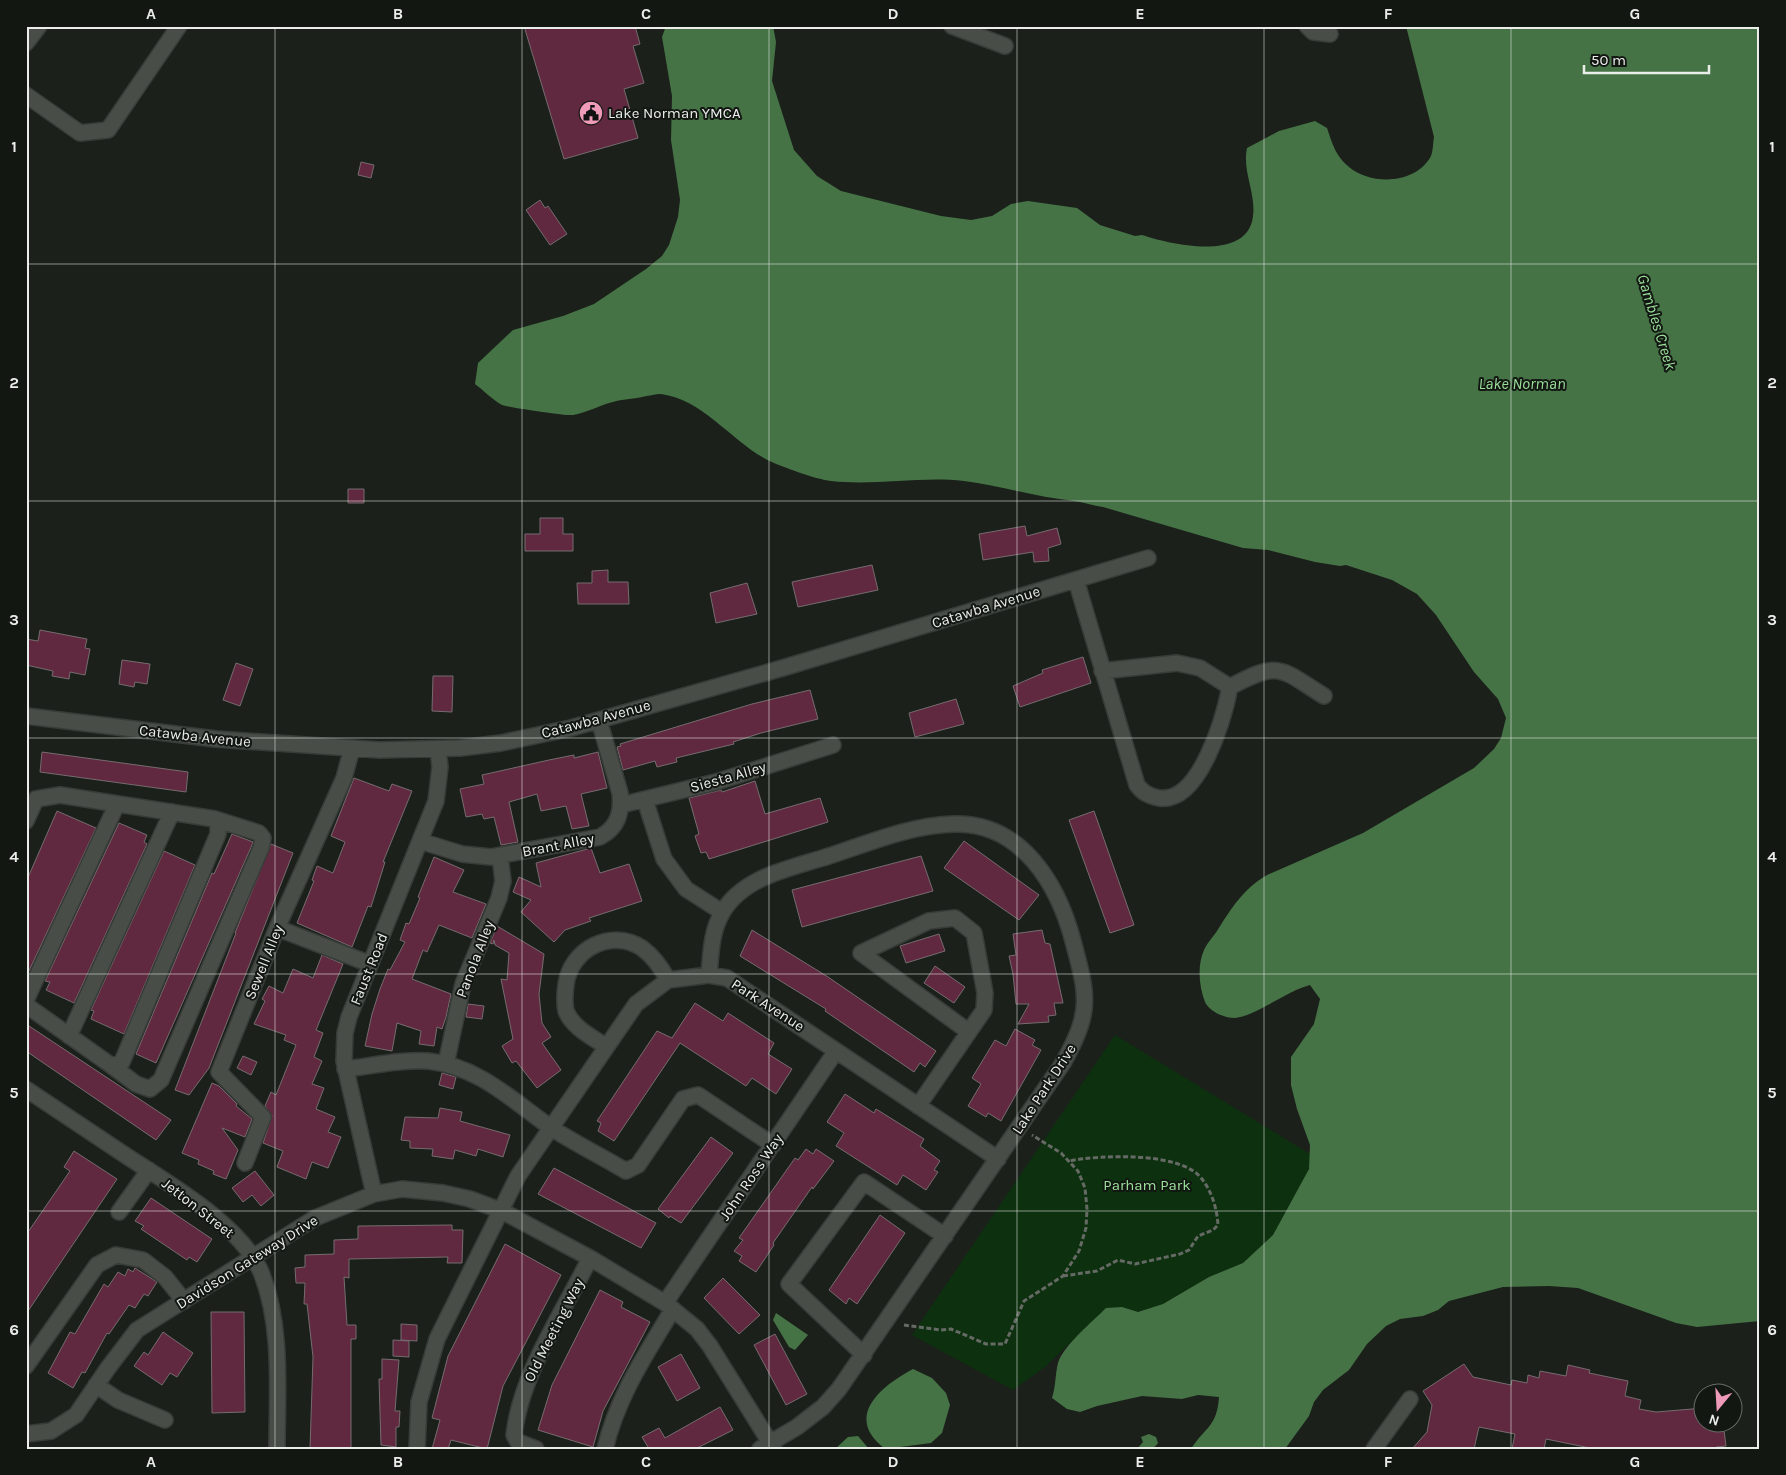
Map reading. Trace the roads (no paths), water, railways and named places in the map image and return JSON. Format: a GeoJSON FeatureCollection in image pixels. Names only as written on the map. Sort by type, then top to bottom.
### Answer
{"type":"FeatureCollection","features":[{"type":"Feature","properties":{"kind":"street"},"geometry":{"type":"LineString","coordinates":[[26,43],[38,26]]}},
{"type":"Feature","properties":{"kind":"street"},"geometry":{"type":"LineString","coordinates":[[26,95],[80,133],[108,130],[179,26]]}},
{"type":"Feature","properties":{"kind":"street"},"geometry":{"type":"LineString","coordinates":[[952,26],[1005,46]]}},
{"type":"Feature","properties":{"kind":"street"},"geometry":{"type":"LineString","coordinates":[[1307,26],[1313,32],[1330,34]]}},
{"type":"Feature","properties":{"kind":"street","name":"Catawba Avenue"},"geometry":{"type":"LineString","coordinates":[[26,716],[216,739],[352,748],[438,749],[501,743],[599,720],[1148,558]]}},
{"type":"Feature","properties":{"kind":"street"},"geometry":{"type":"LineString","coordinates":[[1076,580],[1137,785],[1142,792],[1163,798],[1174,797],[1184,790],[1199,770],[1223,721],[1230,687]]}},
{"type":"Feature","properties":{"kind":"street"},"geometry":{"type":"LineString","coordinates":[[1102,671],[1177,663],[1200,668],[1230,687]]}},
{"type":"Feature","properties":{"kind":"street"},"geometry":{"type":"LineString","coordinates":[[1230,687],[1264,670],[1281,670],[1324,696]]}},
{"type":"Feature","properties":{"kind":"street"},"geometry":{"type":"LineString","coordinates":[[599,720],[620,793],[621,805]]}},
{"type":"Feature","properties":{"kind":"street","name":"Siesta Alley"},"geometry":{"type":"LineString","coordinates":[[621,805],[716,782],[833,746]]}},
{"type":"Feature","properties":{"kind":"street","name":"Sewell Alley"},"geometry":{"type":"LineString","coordinates":[[245,1163],[264,1117],[219,1072],[277,928],[344,778],[352,748]]}},
{"type":"Feature","properties":{"kind":"street","name":"Faust Road"},"geometry":{"type":"LineString","coordinates":[[374,1194],[344,1061],[345,1033],[370,964],[430,817],[439,788],[440,766],[438,749]]}},
{"type":"Feature","properties":{"kind":"street"},"geometry":{"type":"LineString","coordinates":[[26,820],[36,799],[60,795],[215,819],[259,833],[264,838],[161,1080],[150,1089],[136,1084],[26,1005]]}},
{"type":"Feature","properties":{"kind":"street"},"geometry":{"type":"LineString","coordinates":[[645,800],[664,859],[686,889],[722,912]]}},
{"type":"Feature","properties":{"kind":"street"},"geometry":{"type":"LineString","coordinates":[[26,1000],[117,804]]}},
{"type":"Feature","properties":{"kind":"street","name":"Brant Alley"},"geometry":{"type":"LineString","coordinates":[[420,841],[462,854],[500,856],[600,837],[607,833],[618,820],[621,805]]}},
{"type":"Feature","properties":{"kind":"street"},"geometry":{"type":"LineString","coordinates":[[69,1036],[172,812]]}},
{"type":"Feature","properties":{"kind":"street"},"geometry":{"type":"LineString","coordinates":[[112,1066],[122,1062],[214,843],[218,829],[215,819]]}},
{"type":"Feature","properties":{"kind":"street","name":"Lake Park Drive"},"geometry":{"type":"LineString","coordinates":[[709,975],[713,934],[722,912],[738,893],[762,878],[911,830],[954,824],[987,829],[1016,845],[1036,860],[1056,890],[1069,922],[1086,996],[1085,1014],[1075,1041],[1063,1063],[864,1355],[823,1407],[768,1447]]}},
{"type":"Feature","properties":{"kind":"street","name":"Panola Alley"},"geometry":{"type":"LineString","coordinates":[[446,1064],[463,984],[499,898],[503,872],[500,856]]}},
{"type":"Feature","properties":{"kind":"street"},"geometry":{"type":"LineString","coordinates":[[918,1106],[969,1032],[984,1010],[985,993],[974,933],[955,918],[929,921],[861,953],[969,1032]]}},
{"type":"Feature","properties":{"kind":"street"},"geometry":{"type":"LineString","coordinates":[[277,928],[370,964]]}},
{"type":"Feature","properties":{"kind":"street"},"geometry":{"type":"LineString","coordinates":[[605,1046],[574,1023],[566,1010],[564,995],[567,979],[574,962],[586,948],[602,942],[620,942],[640,947],[657,961],[668,980]]}},
{"type":"Feature","properties":{"kind":"street","name":"Park Avenue"},"geometry":{"type":"LineString","coordinates":[[417,1449],[419,1402],[437,1340],[502,1212],[518,1176],[605,1046],[636,1004],[668,980],[709,975],[727,978],[742,986],[998,1159]]}},
{"type":"Feature","properties":{"kind":"street","name":"John Ross Way"},"geometry":{"type":"LineString","coordinates":[[605,1449],[610,1427],[636,1370],[669,1306],[836,1051]]}},
{"type":"Feature","properties":{"kind":"street"},"geometry":{"type":"LineString","coordinates":[[346,1069],[414,1061],[446,1064],[473,1072],[513,1098],[551,1127],[626,1171],[638,1165],[683,1098],[698,1095],[773,1145]]}},
{"type":"Feature","properties":{"kind":"street","name":"Jetton Street"},"geometry":{"type":"LineString","coordinates":[[26,1090],[148,1170],[215,1218],[254,1258],[261,1272],[273,1316],[277,1385],[276,1449]]}},
{"type":"Feature","properties":{"kind":"street"},"geometry":{"type":"LineString","coordinates":[[119,1212],[148,1170]]}},
{"type":"Feature","properties":{"kind":"street"},"geometry":{"type":"LineString","coordinates":[[864,1355],[789,1284],[864,1182],[945,1236]]}},
{"type":"Feature","properties":{"kind":"street","name":"Davidson Gateway Drive"},"geometry":{"type":"LineString","coordinates":[[26,1434],[51,1431],[76,1415],[137,1330],[315,1218],[374,1194],[402,1189],[444,1193],[470,1199],[502,1212],[590,1258],[669,1306],[697,1329],[710,1346],[768,1447]]}},
{"type":"Feature","properties":{"kind":"street"},"geometry":{"type":"LineString","coordinates":[[26,1366],[97,1265],[116,1255],[143,1260],[165,1277],[184,1301]]}},
{"type":"Feature","properties":{"kind":"street","name":"Old Meeting Way"},"geometry":{"type":"LineString","coordinates":[[536,1449],[518,1442],[514,1434],[522,1400],[534,1367],[590,1258]]}},
{"type":"Feature","properties":{"kind":"street"},"geometry":{"type":"LineString","coordinates":[[96,1385],[118,1400],[165,1420]]}},
{"type":"Feature","properties":{"kind":"street"},"geometry":{"type":"LineString","coordinates":[[1374,1449],[1410,1399]]}},
{"type":"Feature","properties":{"kind":"water","name":"Lake Norman"},"geometry":{"type":"Polygon","coordinates":[[[666,26],[773,26],[776,42],[772,81],[794,150],[817,176],[841,191],[941,216],[971,220],[992,216],[1011,204],[1028,201],[1077,208],[1100,225],[1135,236],[1142,235],[1170,242],[1206,246],[1223,245],[1237,240],[1248,231],[1253,216],[1253,199],[1246,165],[1247,148],[1279,131],[1315,121],[1327,128],[1341,159],[1349,167],[1369,177],[1393,179],[1405,177],[1424,165],[1431,156],[1434,137],[1406,26],[1760,26],[1760,1321],[1697,1327],[1676,1323],[1578,1288],[1549,1286],[1503,1287],[1449,1301],[1438,1310],[1423,1316],[1400,1319],[1386,1326],[1367,1344],[1349,1370],[1323,1390],[1314,1402],[1309,1416],[1285,1449],[1191,1449],[1213,1421],[1219,1397],[1198,1395],[1182,1399],[1142,1396],[1097,1406],[1080,1412],[1067,1409],[1052,1398],[1061,1356],[1079,1334],[1106,1308],[1122,1307],[1138,1312],[1163,1304],[1209,1277],[1243,1263],[1273,1235],[1309,1169],[1310,1145],[1297,1109],[1291,1085],[1291,1057],[1314,1024],[1320,999],[1310,985],[1242,1017],[1230,1018],[1210,1008],[1205,1002],[1201,989],[1200,963],[1204,950],[1227,915],[1251,887],[1267,875],[1363,833],[1474,768],[1494,749],[1501,738],[1506,718],[1498,699],[1474,672],[1436,615],[1417,594],[1392,580],[1346,565],[1340,566],[1315,562],[1268,550],[1243,548],[1103,507],[978,483],[947,480],[848,482],[817,478],[774,463],[746,446],[692,405],[677,398],[661,394],[616,401],[573,415],[506,406],[488,395],[475,384],[478,363],[513,330],[563,316],[594,304],[646,269],[662,256],[669,245],[678,217],[680,200],[671,140],[672,96],[662,37],[666,26]]]}},
{"type":"Feature","properties":{"kind":"water"},"geometry":{"type":"Polygon","coordinates":[[[776,1313],[808,1335],[795,1350],[789,1347],[773,1320],[776,1313]]]}},
{"type":"Feature","properties":{"kind":"water"},"geometry":{"type":"Polygon","coordinates":[[[913,1369],[932,1378],[946,1393],[950,1405],[942,1433],[931,1443],[885,1449],[873,1437],[867,1425],[867,1414],[871,1403],[879,1393],[889,1384],[913,1369]]]}},
{"type":"Feature","properties":{"kind":"water"},"geometry":{"type":"Polygon","coordinates":[[[1149,1434],[1156,1437],[1158,1443],[1156,1446],[1149,1449],[1137,1449],[1143,1442],[1141,1437],[1149,1434]]]}},
{"type":"Feature","properties":{"kind":"water"},"geometry":{"type":"Polygon","coordinates":[[[858,1436],[869,1449],[835,1449],[848,1437],[858,1436]]]}},
{"type":"Feature","properties":{"kind":"place","name":"Lake Norman YMCA"},"geometry":{"type":"Point","coordinates":[591,113]}},
{"type":"Feature","properties":{"kind":"water label","name":"Gambles Creek"},"geometry":{"type":"Point","coordinates":[1657,322]}},
{"type":"Feature","properties":{"kind":"park label","name":"Parham Park"},"geometry":{"type":"Point","coordinates":[1147,1185]}}]}
